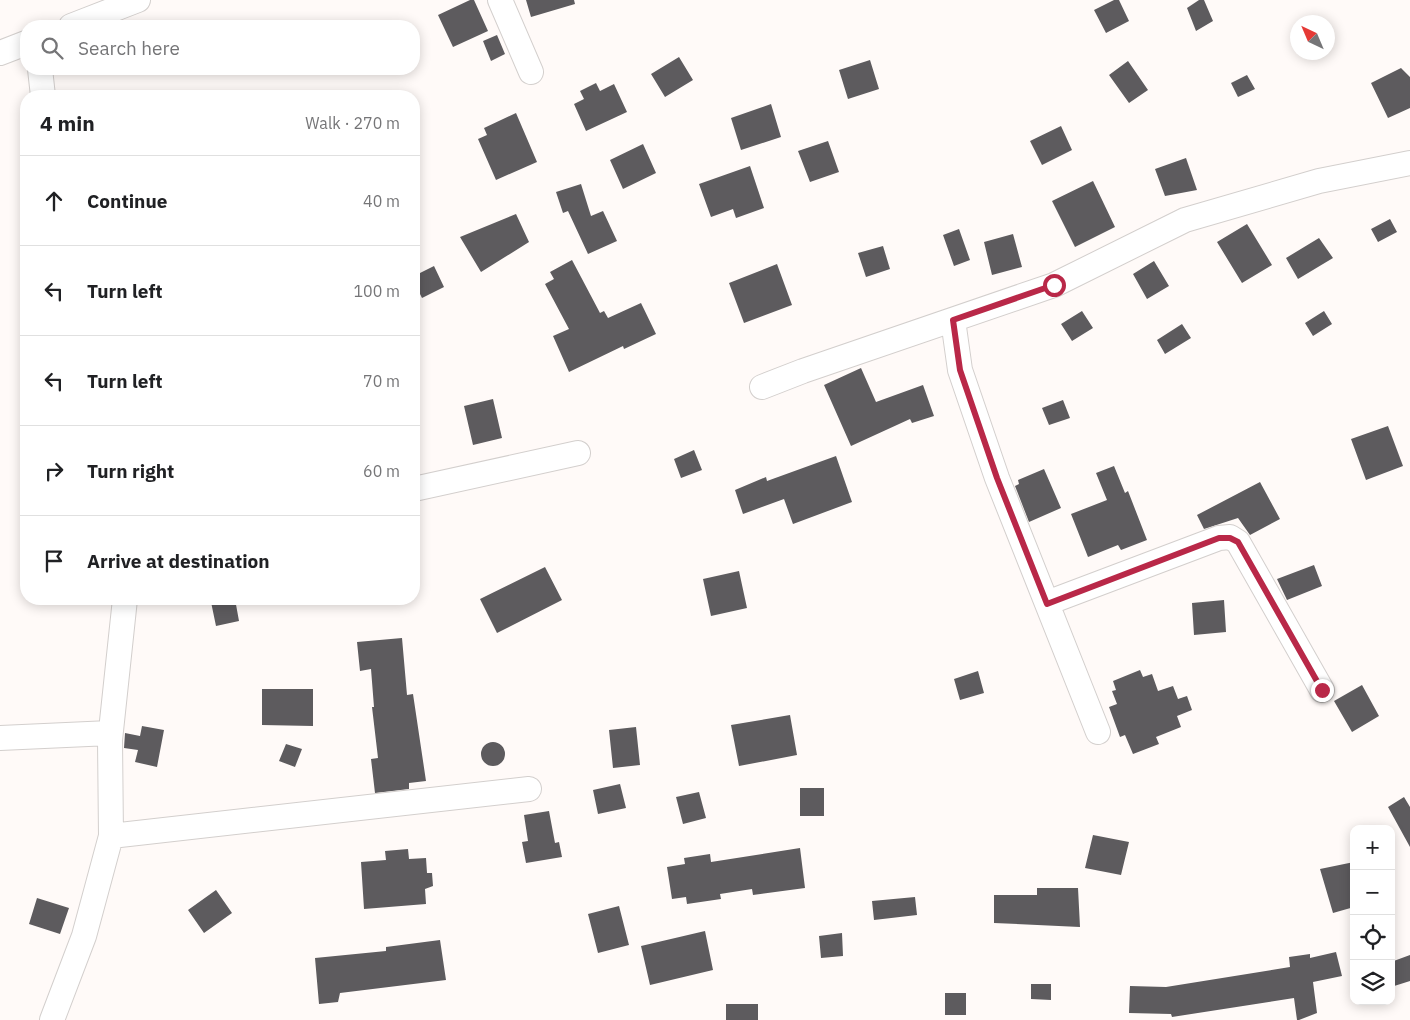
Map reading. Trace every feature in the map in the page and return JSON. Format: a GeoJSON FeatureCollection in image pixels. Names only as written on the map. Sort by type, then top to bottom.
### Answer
{"type":"FeatureCollection","features":[{"type":"Feature","properties":{"kind":"street"},"geometry":{"type":"LineString","coordinates":[[86,20],[138,0]]}},
{"type":"Feature","properties":{"kind":"street"},"geometry":{"type":"LineString","coordinates":[[500,0],[531,72]]}},
{"type":"Feature","properties":{"kind":"street"},"geometry":{"type":"LineString","coordinates":[[0,53],[20,45]]}},
{"type":"Feature","properties":{"kind":"street"},"geometry":{"type":"LineString","coordinates":[[41,75],[42,90]]}},
{"type":"Feature","properties":{"kind":"street"},"geometry":{"type":"LineString","coordinates":[[762,387],[821,364],[1054,285],[1185,220],[1319,181],[1410,163]]}},
{"type":"Feature","properties":{"kind":"street"},"geometry":{"type":"LineString","coordinates":[[953,320],[960,370],[997,478],[1098,732]]}},
{"type":"Feature","properties":{"kind":"street"},"geometry":{"type":"LineString","coordinates":[[420,488],[578,453]]}},
{"type":"Feature","properties":{"kind":"street"},"geometry":{"type":"LineString","coordinates":[[1047,604],[1219,538],[1230,538],[1238,542],[1322,690]]}},
{"type":"Feature","properties":{"kind":"street"},"geometry":{"type":"LineString","coordinates":[[52,1020],[84,936],[111,836],[110,734],[124,605]]}},
{"type":"Feature","properties":{"kind":"street"},"geometry":{"type":"LineString","coordinates":[[0,738],[110,734]]}},
{"type":"Feature","properties":{"kind":"street"},"geometry":{"type":"LineString","coordinates":[[111,836],[529,788]]}},
{"type":"Feature","properties":{"kind":"building"},"geometry":{"type":"Polygon","coordinates":[[[470,0],[474,0],[488,31],[453,47],[438,15],[470,0]]]}},
{"type":"Feature","properties":{"kind":"building"},"geometry":{"type":"Polygon","coordinates":[[[526,0],[574,0],[575,4],[531,17],[526,0]]]}},
{"type":"Feature","properties":{"kind":"building"},"geometry":{"type":"Polygon","coordinates":[[[1114,0],[1119,0],[1129,21],[1106,33],[1094,10],[1114,0]]]}},
{"type":"Feature","properties":{"kind":"building"},"geometry":{"type":"Polygon","coordinates":[[[1199,0],[1204,0],[1213,21],[1196,31],[1187,8],[1199,0]]]}},
{"type":"Feature","properties":{"kind":"building"},"geometry":{"type":"Polygon","coordinates":[[[497,35],[505,54],[491,61],[483,41],[497,35]]]}},
{"type":"Feature","properties":{"kind":"building"},"geometry":{"type":"Polygon","coordinates":[[[679,57],[693,80],[665,97],[651,74],[679,57]]]}},
{"type":"Feature","properties":{"kind":"building"},"geometry":{"type":"Polygon","coordinates":[[[870,60],[879,89],[848,99],[839,70],[870,60]]]}},
{"type":"Feature","properties":{"kind":"building"},"geometry":{"type":"Polygon","coordinates":[[[1128,61],[1148,90],[1129,103],[1109,75],[1128,61]]]}},
{"type":"Feature","properties":{"kind":"building"},"geometry":{"type":"Polygon","coordinates":[[[1401,68],[1410,77],[1410,108],[1388,118],[1371,83],[1401,68]]]}},
{"type":"Feature","properties":{"kind":"building"},"geometry":{"type":"Polygon","coordinates":[[[1247,75],[1255,89],[1238,97],[1231,83],[1247,75]]]}},
{"type":"Feature","properties":{"kind":"building"},"geometry":{"type":"Polygon","coordinates":[[[596,83],[600,91],[614,84],[627,112],[586,131],[574,104],[584,99],[580,91],[596,83]]]}},
{"type":"Feature","properties":{"kind":"building"},"geometry":{"type":"Polygon","coordinates":[[[771,104],[781,137],[741,150],[731,118],[771,104]]]}},
{"type":"Feature","properties":{"kind":"building"},"geometry":{"type":"Polygon","coordinates":[[[516,113],[537,162],[496,180],[478,139],[487,135],[484,128],[516,113]]]}},
{"type":"Feature","properties":{"kind":"building"},"geometry":{"type":"Polygon","coordinates":[[[1061,126],[1072,150],[1042,165],[1030,141],[1061,126]]]}},
{"type":"Feature","properties":{"kind":"building"},"geometry":{"type":"Polygon","coordinates":[[[828,141],[839,172],[810,182],[798,151],[828,141]]]}},
{"type":"Feature","properties":{"kind":"building"},"geometry":{"type":"Polygon","coordinates":[[[643,144],[656,173],[623,189],[610,160],[643,144]]]}},
{"type":"Feature","properties":{"kind":"building"},"geometry":{"type":"Polygon","coordinates":[[[1186,158],[1197,190],[1165,196],[1155,169],[1186,158]]]}},
{"type":"Feature","properties":{"kind":"building"},"geometry":{"type":"Polygon","coordinates":[[[750,166],[764,208],[736,218],[733,209],[711,217],[699,184],[750,166]]]}},
{"type":"Feature","properties":{"kind":"building"},"geometry":{"type":"Polygon","coordinates":[[[1093,181],[1115,227],[1075,247],[1052,201],[1093,181]]]}},
{"type":"Feature","properties":{"kind":"building"},"geometry":{"type":"Polygon","coordinates":[[[581,184],[591,216],[603,211],[617,241],[588,254],[568,211],[563,213],[556,192],[581,184]]]}},
{"type":"Feature","properties":{"kind":"building"},"geometry":{"type":"Polygon","coordinates":[[[516,214],[529,242],[481,272],[460,237],[516,214]]]}},
{"type":"Feature","properties":{"kind":"building"},"geometry":{"type":"Polygon","coordinates":[[[1390,219],[1397,232],[1378,242],[1371,229],[1390,219]]]}},
{"type":"Feature","properties":{"kind":"building"},"geometry":{"type":"Polygon","coordinates":[[[1247,224],[1272,265],[1242,283],[1217,242],[1247,224]]]}},
{"type":"Feature","properties":{"kind":"building"},"geometry":{"type":"Polygon","coordinates":[[[959,229],[970,260],[954,266],[943,235],[959,229]]]}},
{"type":"Feature","properties":{"kind":"building"},"geometry":{"type":"Polygon","coordinates":[[[1013,234],[1022,267],[992,275],[984,242],[1013,234]]]}},
{"type":"Feature","properties":{"kind":"building"},"geometry":{"type":"Polygon","coordinates":[[[1319,238],[1333,258],[1298,279],[1286,258],[1319,238]]]}},
{"type":"Feature","properties":{"kind":"building"},"geometry":{"type":"Polygon","coordinates":[[[883,246],[890,269],[866,277],[858,253],[883,246]]]}},
{"type":"Feature","properties":{"kind":"building"},"geometry":{"type":"Polygon","coordinates":[[[572,260],[600,313],[604,311],[608,318],[641,303],[656,334],[624,349],[623,346],[569,372],[553,336],[569,329],[545,284],[554,279],[550,272],[572,260]]]}},
{"type":"Feature","properties":{"kind":"building"},"geometry":{"type":"Polygon","coordinates":[[[1154,261],[1169,286],[1147,299],[1133,274],[1154,261]]]}},
{"type":"Feature","properties":{"kind":"building"},"geometry":{"type":"Polygon","coordinates":[[[777,264],[792,305],[744,323],[729,283],[777,264]]]}},
{"type":"Feature","properties":{"kind":"building"},"geometry":{"type":"Polygon","coordinates":[[[434,266],[444,287],[422,298],[420,294],[420,273],[434,266]]]}},
{"type":"Feature","properties":{"kind":"building"},"geometry":{"type":"Polygon","coordinates":[[[1082,311],[1093,328],[1072,341],[1061,324],[1082,311]]]}},
{"type":"Feature","properties":{"kind":"building"},"geometry":{"type":"Polygon","coordinates":[[[1324,311],[1332,324],[1313,336],[1305,323],[1324,311]]]}},
{"type":"Feature","properties":{"kind":"building"},"geometry":{"type":"Polygon","coordinates":[[[1182,324],[1191,338],[1165,354],[1157,340],[1182,324]]]}},
{"type":"Feature","properties":{"kind":"building"},"geometry":{"type":"Polygon","coordinates":[[[861,368],[876,402],[923,385],[934,416],[912,423],[910,419],[851,446],[824,385],[861,368]]]}},
{"type":"Feature","properties":{"kind":"building"},"geometry":{"type":"Polygon","coordinates":[[[493,399],[502,438],[473,445],[464,406],[493,399]]]}},
{"type":"Feature","properties":{"kind":"building"},"geometry":{"type":"Polygon","coordinates":[[[1063,400],[1070,418],[1049,425],[1042,408],[1063,400]]]}},
{"type":"Feature","properties":{"kind":"building"},"geometry":{"type":"Polygon","coordinates":[[[1388,426],[1403,466],[1366,480],[1351,439],[1388,426]]]}},
{"type":"Feature","properties":{"kind":"building"},"geometry":{"type":"Polygon","coordinates":[[[694,450],[702,470],[681,478],[674,459],[694,450]]]}},
{"type":"Feature","properties":{"kind":"building"},"geometry":{"type":"Polygon","coordinates":[[[836,456],[852,502],[793,524],[784,499],[743,514],[735,490],[766,477],[767,481],[836,456]]]}},
{"type":"Feature","properties":{"kind":"building"},"geometry":{"type":"Polygon","coordinates":[[[1114,466],[1125,493],[1128,491],[1147,540],[1121,550],[1118,545],[1088,557],[1071,514],[1107,500],[1096,473],[1114,466]]]}},
{"type":"Feature","properties":{"kind":"building"},"geometry":{"type":"Polygon","coordinates":[[[1044,469],[1061,508],[1029,522],[1015,486],[1019,484],[1018,480],[1044,469]]]}},
{"type":"Feature","properties":{"kind":"building"},"geometry":{"type":"Polygon","coordinates":[[[1260,482],[1280,519],[1250,535],[1238,518],[1204,529],[1197,515],[1260,482]]]}},
{"type":"Feature","properties":{"kind":"building"},"geometry":{"type":"Polygon","coordinates":[[[1314,565],[1322,586],[1287,600],[1277,579],[1314,565]]]}},
{"type":"Feature","properties":{"kind":"building"},"geometry":{"type":"Polygon","coordinates":[[[545,567],[562,600],[497,633],[480,599],[545,567]]]}},
{"type":"Feature","properties":{"kind":"building"},"geometry":{"type":"Polygon","coordinates":[[[739,571],[747,608],[711,616],[703,579],[739,571]]]}},
{"type":"Feature","properties":{"kind":"building"},"geometry":{"type":"Polygon","coordinates":[[[1224,600],[1226,632],[1194,635],[1192,603],[1224,600]]]}},
{"type":"Feature","properties":{"kind":"building"},"geometry":{"type":"Polygon","coordinates":[[[212,605],[236,605],[239,621],[216,626],[212,605]]]}},
{"type":"Feature","properties":{"kind":"building"},"geometry":{"type":"Polygon","coordinates":[[[402,638],[407,695],[413,694],[426,781],[409,783],[409,789],[375,793],[371,759],[378,758],[372,707],[374,707],[371,669],[360,671],[357,642],[402,638]]]}},
{"type":"Feature","properties":{"kind":"building"},"geometry":{"type":"Polygon","coordinates":[[[1140,670],[1143,677],[1152,674],[1158,691],[1173,686],[1178,699],[1187,696],[1192,710],[1177,716],[1181,727],[1156,737],[1159,744],[1133,754],[1125,735],[1120,737],[1109,707],[1117,704],[1112,691],[1116,690],[1113,681],[1140,670]]]}},
{"type":"Feature","properties":{"kind":"building"},"geometry":{"type":"Polygon","coordinates":[[[978,671],[984,693],[960,700],[954,679],[978,671]]]}},
{"type":"Feature","properties":{"kind":"building"},"geometry":{"type":"Polygon","coordinates":[[[1362,685],[1379,716],[1352,732],[1334,701],[1362,685]]]}},
{"type":"Feature","properties":{"kind":"building"},"geometry":{"type":"Polygon","coordinates":[[[262,689],[313,689],[313,726],[262,725],[262,689]]]}},
{"type":"Feature","properties":{"kind":"building"},"geometry":{"type":"Polygon","coordinates":[[[790,715],[797,755],[739,766],[731,725],[790,715]]]}},
{"type":"Feature","properties":{"kind":"building"},"geometry":{"type":"Polygon","coordinates":[[[142,726],[164,730],[157,767],[135,762],[138,750],[124,748],[125,733],[140,736],[142,726]]]}},
{"type":"Feature","properties":{"kind":"building"},"geometry":{"type":"Polygon","coordinates":[[[636,727],[640,765],[613,768],[609,730],[636,727]]]}},
{"type":"Feature","properties":{"kind":"building"},"geometry":{"type":"Polygon","coordinates":[[[488,742],[498,742],[505,749],[505,759],[498,766],[488,766],[481,759],[481,749],[488,742]]]}},
{"type":"Feature","properties":{"kind":"building"},"geometry":{"type":"Polygon","coordinates":[[[286,744],[302,749],[295,767],[279,761],[286,744]]]}},
{"type":"Feature","properties":{"kind":"building"},"geometry":{"type":"Polygon","coordinates":[[[620,784],[626,808],[598,814],[593,790],[620,784]]]}},
{"type":"Feature","properties":{"kind":"building"},"geometry":{"type":"Polygon","coordinates":[[[800,788],[824,788],[824,816],[800,816],[800,788]]]}},
{"type":"Feature","properties":{"kind":"building"},"geometry":{"type":"Polygon","coordinates":[[[699,792],[706,818],[683,824],[676,797],[699,792]]]}},
{"type":"Feature","properties":{"kind":"building"},"geometry":{"type":"Polygon","coordinates":[[[1404,797],[1410,807],[1410,847],[1388,807],[1404,797]]]}},
{"type":"Feature","properties":{"kind":"building"},"geometry":{"type":"Polygon","coordinates":[[[549,811],[555,843],[559,842],[562,857],[526,863],[522,842],[528,841],[524,815],[549,811]]]}},
{"type":"Feature","properties":{"kind":"building"},"geometry":{"type":"Polygon","coordinates":[[[1093,835],[1129,842],[1121,875],[1085,868],[1093,835]]]}},
{"type":"Feature","properties":{"kind":"building"},"geometry":{"type":"Polygon","coordinates":[[[800,848],[805,888],[753,895],[752,889],[720,894],[721,899],[687,904],[686,897],[672,899],[667,867],[685,864],[684,858],[710,854],[711,862],[800,848]]]}},
{"type":"Feature","properties":{"kind":"building"},"geometry":{"type":"Polygon","coordinates":[[[408,849],[409,859],[426,858],[427,873],[432,873],[433,886],[425,889],[426,904],[364,909],[361,862],[386,860],[385,851],[408,849]]]}},
{"type":"Feature","properties":{"kind":"building"},"geometry":{"type":"Polygon","coordinates":[[[1350,863],[1350,908],[1333,913],[1320,869],[1350,863]]]}},
{"type":"Feature","properties":{"kind":"building"},"geometry":{"type":"Polygon","coordinates":[[[1037,888],[1078,888],[1080,927],[994,923],[994,895],[1037,895],[1037,888]]]}},
{"type":"Feature","properties":{"kind":"building"},"geometry":{"type":"Polygon","coordinates":[[[216,890],[232,913],[204,933],[188,910],[216,890]]]}},
{"type":"Feature","properties":{"kind":"building"},"geometry":{"type":"Polygon","coordinates":[[[915,897],[917,915],[874,920],[872,901],[915,897]]]}},
{"type":"Feature","properties":{"kind":"building"},"geometry":{"type":"Polygon","coordinates":[[[37,898],[69,908],[60,934],[29,924],[37,898]]]}},
{"type":"Feature","properties":{"kind":"building"},"geometry":{"type":"Polygon","coordinates":[[[619,906],[629,945],[598,953],[588,914],[619,906]]]}},
{"type":"Feature","properties":{"kind":"building"},"geometry":{"type":"Polygon","coordinates":[[[705,931],[713,970],[650,985],[641,946],[705,931]]]}},
{"type":"Feature","properties":{"kind":"building"},"geometry":{"type":"Polygon","coordinates":[[[842,933],[843,956],[821,958],[819,936],[842,933]]]}},
{"type":"Feature","properties":{"kind":"building"},"geometry":{"type":"Polygon","coordinates":[[[440,940],[446,980],[340,993],[338,1002],[319,1004],[315,958],[386,951],[386,947],[440,940]]]}},
{"type":"Feature","properties":{"kind":"building"},"geometry":{"type":"Polygon","coordinates":[[[1336,952],[1342,976],[1313,982],[1317,1013],[1299,1020],[1297,1020],[1294,998],[1172,1017],[1171,1014],[1129,1013],[1130,986],[1166,987],[1290,967],[1289,957],[1310,954],[1310,958],[1336,952]]]}},
{"type":"Feature","properties":{"kind":"building"},"geometry":{"type":"Polygon","coordinates":[[[1410,955],[1410,981],[1395,986],[1395,961],[1410,955]]]}},
{"type":"Feature","properties":{"kind":"building"},"geometry":{"type":"Polygon","coordinates":[[[1031,984],[1051,984],[1051,1000],[1031,999],[1031,984]]]}},
{"type":"Feature","properties":{"kind":"building"},"geometry":{"type":"Polygon","coordinates":[[[945,993],[966,993],[966,1015],[945,1015],[945,993]]]}},
{"type":"Feature","properties":{"kind":"building"},"geometry":{"type":"Polygon","coordinates":[[[726,1004],[758,1004],[758,1020],[726,1020],[726,1004]]]}},
{"type":"Feature","properties":{"kind":"route"},"geometry":{"type":"LineString","coordinates":[[1054,285],[953,320],[960,370],[997,478],[1047,604],[1219,538],[1230,538],[1238,542],[1322,690]]}}]}
